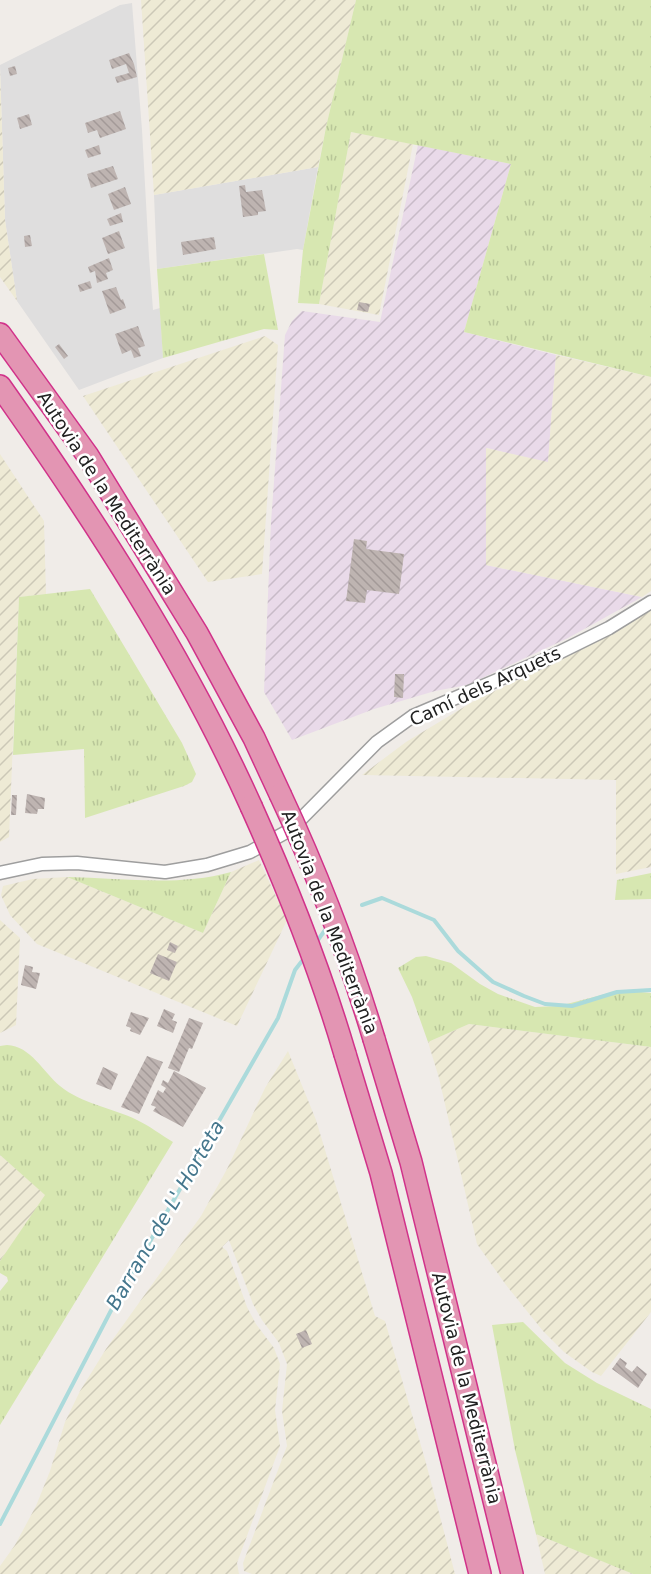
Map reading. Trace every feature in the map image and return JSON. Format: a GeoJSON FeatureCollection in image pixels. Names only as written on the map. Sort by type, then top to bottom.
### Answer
{"type":"FeatureCollection","features":[{"type":"Feature","properties":{"kind":"highway","name":"Autovia de la Mediterrània"},"geometry":{"type":"LineString","coordinates":[[0,334],[88,456],[197,633],[254,738],[307,854],[363,1001],[411,1162],[512,1574]]}},
{"type":"Feature","properties":{"kind":"highway","name":"Autovia de la Mediterrània"},"geometry":{"type":"LineString","coordinates":[[0,386],[63,475],[156,623],[231,762],[279,871],[335,1017],[381,1173],[480,1574]]}},
{"type":"Feature","properties":{"kind":"street","name":"Camí dels Arquets"},"geometry":{"type":"LineString","coordinates":[[0,873],[42,864],[76,863],[165,872],[207,865],[250,852],[290,830],[377,742],[413,716],[542,661],[609,628],[651,602]]}},
{"type":"Feature","properties":{"kind":"shaded area"},"geometry":{"type":"Polygon","coordinates":[[[141,0],[356,0],[318,167],[154,195],[141,0]]]}},
{"type":"Feature","properties":{"kind":"shaded area"},"geometry":{"type":"Polygon","coordinates":[[[132,3],[153,310],[160,308],[163,358],[79,390],[17,301],[5,220],[0,65],[120,5],[132,3]]]}},
{"type":"Feature","properties":{"kind":"shaded area"},"geometry":{"type":"Polygon","coordinates":[[[0,69],[5,220],[17,301],[0,277],[0,69]]]}},
{"type":"Feature","properties":{"kind":"shaded area"},"geometry":{"type":"Polygon","coordinates":[[[351,132],[413,144],[379,315],[319,304],[351,132]]]}},
{"type":"Feature","properties":{"kind":"shaded area"},"geometry":{"type":"Polygon","coordinates":[[[418,145],[511,164],[464,332],[556,355],[548,463],[487,448],[486,565],[642,597],[568,638],[467,685],[435,691],[374,709],[292,740],[264,692],[271,522],[285,335],[292,321],[302,311],[380,322],[418,145]]]}},
{"type":"Feature","properties":{"kind":"shaded area"},"geometry":{"type":"Polygon","coordinates":[[[318,167],[303,250],[157,269],[154,195],[318,167]]]}},
{"type":"Feature","properties":{"kind":"shaded area"},"geometry":{"type":"Polygon","coordinates":[[[265,336],[278,345],[262,574],[208,582],[83,396],[265,336]]]}},
{"type":"Feature","properties":{"kind":"shaded area"},"geometry":{"type":"Polygon","coordinates":[[[556,355],[651,377],[651,591],[642,597],[486,565],[486,448],[548,462],[556,355]]]}},
{"type":"Feature","properties":{"kind":"shaded area"},"geometry":{"type":"Polygon","coordinates":[[[0,454],[44,521],[46,594],[19,597],[9,837],[0,842],[0,454]]]}},
{"type":"Feature","properties":{"kind":"shaded area"},"geometry":{"type":"Polygon","coordinates":[[[651,610],[651,867],[616,874],[616,780],[362,775],[406,742],[474,701],[586,647],[651,610]]]}},
{"type":"Feature","properties":{"kind":"shaded area"},"geometry":{"type":"Polygon","coordinates":[[[259,860],[287,920],[237,1026],[37,944],[10,915],[1,895],[3,886],[33,879],[67,877],[203,933],[231,872],[259,860]]]}},
{"type":"Feature","properties":{"kind":"shaded area"},"geometry":{"type":"Polygon","coordinates":[[[0,920],[20,938],[16,1025],[0,1033],[0,920]]]}},
{"type":"Feature","properties":{"kind":"shaded area"},"geometry":{"type":"Polygon","coordinates":[[[469,1024],[651,1047],[651,1312],[601,1376],[564,1352],[543,1331],[477,1244],[439,1078],[428,1042],[469,1024]]]}},
{"type":"Feature","properties":{"kind":"shaded area"},"geometry":{"type":"Polygon","coordinates":[[[288,1051],[316,1120],[375,1316],[385,1321],[455,1574],[252,1574],[244,1571],[243,1563],[287,1446],[282,1411],[287,1364],[279,1343],[253,1304],[229,1240],[222,1247],[227,1251],[247,1307],[256,1324],[274,1348],[280,1364],[275,1410],[280,1446],[237,1563],[239,1574],[0,1574],[0,1566],[15,1545],[36,1506],[50,1471],[65,1422],[80,1391],[106,1349],[201,1216],[227,1169],[265,1088],[288,1051]]]}},
{"type":"Feature","properties":{"kind":"shaded area"},"geometry":{"type":"Polygon","coordinates":[[[0,1155],[46,1195],[0,1261],[0,1155]]]}},
{"type":"Feature","properties":{"kind":"shaded area"},"geometry":{"type":"Polygon","coordinates":[[[536,1534],[612,1565],[633,1574],[545,1574],[536,1534]]]}},
{"type":"Feature","properties":{"kind":"green space"},"geometry":{"type":"Polygon","coordinates":[[[356,0],[651,0],[651,377],[464,332],[511,164],[351,132],[319,304],[298,303],[303,250],[326,127],[356,0]]]}},
{"type":"Feature","properties":{"kind":"green space"},"geometry":{"type":"Polygon","coordinates":[[[264,254],[278,330],[264,329],[163,358],[157,269],[264,254]]]}},
{"type":"Feature","properties":{"kind":"green space"},"geometry":{"type":"Polygon","coordinates":[[[90,589],[182,743],[196,774],[192,782],[184,786],[85,818],[84,749],[13,755],[19,597],[90,589]]]}},
{"type":"Feature","properties":{"kind":"green space"},"geometry":{"type":"Polygon","coordinates":[[[231,872],[203,933],[67,877],[170,880],[211,877],[231,872]]]}},
{"type":"Feature","properties":{"kind":"green space"},"geometry":{"type":"Polygon","coordinates":[[[651,873],[651,899],[615,900],[617,880],[651,873]]]}},
{"type":"Feature","properties":{"kind":"green space"},"geometry":{"type":"Polygon","coordinates":[[[426,956],[451,963],[498,994],[535,1007],[559,1006],[621,990],[651,993],[651,1047],[469,1024],[428,1042],[412,997],[398,968],[416,957],[426,956]]]}},
{"type":"Feature","properties":{"kind":"green space"},"geometry":{"type":"Polygon","coordinates":[[[0,1046],[15,1046],[30,1055],[60,1086],[69,1092],[88,1102],[137,1120],[173,1142],[0,1425],[0,1291],[8,1281],[7,1277],[0,1273],[0,1261],[45,1195],[0,1155],[0,1046]]]}},
{"type":"Feature","properties":{"kind":"green space"},"geometry":{"type":"Polygon","coordinates":[[[523,1322],[565,1363],[597,1383],[651,1409],[651,1574],[633,1574],[536,1534],[515,1450],[492,1325],[523,1322]]]}},
{"type":"Feature","properties":{"kind":"building"},"geometry":{"type":"Polygon","coordinates":[[[129,53],[137,77],[117,83],[115,77],[129,73],[126,64],[112,69],[109,60],[129,53]]]}},
{"type":"Feature","properties":{"kind":"building"},"geometry":{"type":"Polygon","coordinates":[[[15,66],[17,74],[10,76],[8,68],[15,66]]]}},
{"type":"Feature","properties":{"kind":"building"},"geometry":{"type":"Polygon","coordinates":[[[120,111],[126,129],[100,138],[97,130],[88,133],[85,123],[120,111]]]}},
{"type":"Feature","properties":{"kind":"building"},"geometry":{"type":"Polygon","coordinates":[[[29,114],[32,125],[20,129],[17,118],[29,114]]]}},
{"type":"Feature","properties":{"kind":"building"},"geometry":{"type":"Polygon","coordinates":[[[99,145],[101,154],[88,158],[85,150],[99,145]]]}},
{"type":"Feature","properties":{"kind":"building"},"geometry":{"type":"Polygon","coordinates":[[[113,166],[118,179],[91,188],[87,174],[113,166]]]}},
{"type":"Feature","properties":{"kind":"building"},"geometry":{"type":"Polygon","coordinates":[[[245,185],[246,192],[262,190],[266,211],[258,212],[258,215],[243,217],[239,186],[245,185]]]}},
{"type":"Feature","properties":{"kind":"building"},"geometry":{"type":"Polygon","coordinates":[[[125,187],[131,204],[114,210],[108,194],[125,187]]]}},
{"type":"Feature","properties":{"kind":"building"},"geometry":{"type":"Polygon","coordinates":[[[121,213],[123,222],[110,226],[107,219],[121,213]]]}},
{"type":"Feature","properties":{"kind":"building"},"geometry":{"type":"Polygon","coordinates":[[[119,231],[125,248],[108,254],[102,238],[119,231]]]}},
{"type":"Feature","properties":{"kind":"building"},"geometry":{"type":"Polygon","coordinates":[[[30,235],[32,246],[25,247],[24,236],[30,235]]]}},
{"type":"Feature","properties":{"kind":"building"},"geometry":{"type":"Polygon","coordinates":[[[214,237],[216,249],[183,255],[181,242],[214,237]]]}},
{"type":"Feature","properties":{"kind":"building"},"geometry":{"type":"Polygon","coordinates":[[[109,258],[113,270],[106,273],[108,279],[97,283],[95,271],[90,273],[88,267],[109,258]]]}},
{"type":"Feature","properties":{"kind":"building"},"geometry":{"type":"Polygon","coordinates":[[[90,281],[92,288],[80,292],[78,285],[90,281]]]}},
{"type":"Feature","properties":{"kind":"building"},"geometry":{"type":"Polygon","coordinates":[[[116,287],[126,308],[110,314],[102,291],[116,287]]]}},
{"type":"Feature","properties":{"kind":"building"},"geometry":{"type":"Polygon","coordinates":[[[359,302],[370,304],[368,312],[357,310],[359,302]]]}},
{"type":"Feature","properties":{"kind":"building"},"geometry":{"type":"Polygon","coordinates":[[[138,326],[145,346],[138,348],[141,356],[134,358],[131,350],[122,354],[115,334],[138,326]]]}},
{"type":"Feature","properties":{"kind":"building"},"geometry":{"type":"Polygon","coordinates":[[[59,344],[68,356],[64,359],[55,347],[59,344]]]}},
{"type":"Feature","properties":{"kind":"building"},"geometry":{"type":"Polygon","coordinates":[[[354,539],[367,541],[366,549],[404,554],[399,594],[367,590],[365,603],[346,601],[354,539]]]}},
{"type":"Feature","properties":{"kind":"building"},"geometry":{"type":"Polygon","coordinates":[[[395,674],[404,674],[403,698],[394,697],[395,674]]]}},
{"type":"Feature","properties":{"kind":"building"},"geometry":{"type":"Polygon","coordinates":[[[27,794],[45,798],[44,809],[38,809],[37,814],[25,813],[27,794]]]}},
{"type":"Feature","properties":{"kind":"building"},"geometry":{"type":"Polygon","coordinates":[[[12,795],[17,795],[16,815],[11,815],[12,795]]]}},
{"type":"Feature","properties":{"kind":"building"},"geometry":{"type":"Polygon","coordinates":[[[170,942],[178,946],[175,953],[167,950],[170,942]]]}},
{"type":"Feature","properties":{"kind":"building"},"geometry":{"type":"Polygon","coordinates":[[[158,954],[177,962],[169,981],[150,973],[158,954]]]}},
{"type":"Feature","properties":{"kind":"building"},"geometry":{"type":"Polygon","coordinates":[[[25,965],[33,967],[32,972],[40,973],[36,989],[21,985],[25,965]]]}},
{"type":"Feature","properties":{"kind":"building"},"geometry":{"type":"Polygon","coordinates":[[[164,1009],[175,1014],[172,1020],[177,1022],[173,1033],[157,1026],[164,1009]]]}},
{"type":"Feature","properties":{"kind":"building"},"geometry":{"type":"Polygon","coordinates":[[[131,1012],[149,1018],[140,1035],[130,1031],[131,1028],[126,1026],[131,1012]]]}},
{"type":"Feature","properties":{"kind":"building"},"geometry":{"type":"Polygon","coordinates":[[[189,1018],[203,1023],[179,1072],[168,1068],[189,1018]]]}},
{"type":"Feature","properties":{"kind":"building"},"geometry":{"type":"Polygon","coordinates":[[[147,1056],[163,1062],[139,1114],[121,1107],[147,1056]]]}},
{"type":"Feature","properties":{"kind":"building"},"geometry":{"type":"Polygon","coordinates":[[[103,1067],[118,1074],[111,1090],[96,1084],[103,1067]]]}},
{"type":"Feature","properties":{"kind":"building"},"geometry":{"type":"Polygon","coordinates":[[[174,1071],[206,1088],[183,1127],[153,1111],[156,1107],[151,1105],[158,1090],[163,1093],[166,1088],[161,1085],[163,1080],[168,1083],[174,1071]]]}},
{"type":"Feature","properties":{"kind":"building"},"geometry":{"type":"Polygon","coordinates":[[[306,1330],[312,1344],[302,1348],[296,1334],[306,1330]]]}},
{"type":"Feature","properties":{"kind":"building"},"geometry":{"type":"Polygon","coordinates":[[[620,1358],[627,1363],[625,1367],[632,1372],[637,1366],[647,1374],[638,1388],[612,1369],[620,1358]]]}},
{"type":"Feature","properties":{"kind":"waterway"},"geometry":{"type":"LineString","coordinates":[[362,905],[382,898],[434,920],[458,951],[493,982],[545,1004],[572,1006],[617,992],[651,990]]}},
{"type":"Feature","properties":{"kind":"waterway","name":"Barranc de L' Horteta"},"geometry":{"type":"LineString","coordinates":[[315,944],[328,926]]}},
{"type":"Feature","properties":{"kind":"waterway","name":"Barranc de L' Horteta"},"geometry":{"type":"LineString","coordinates":[[0,1524],[117,1299],[278,1018],[295,970],[305,957]]}}]}
